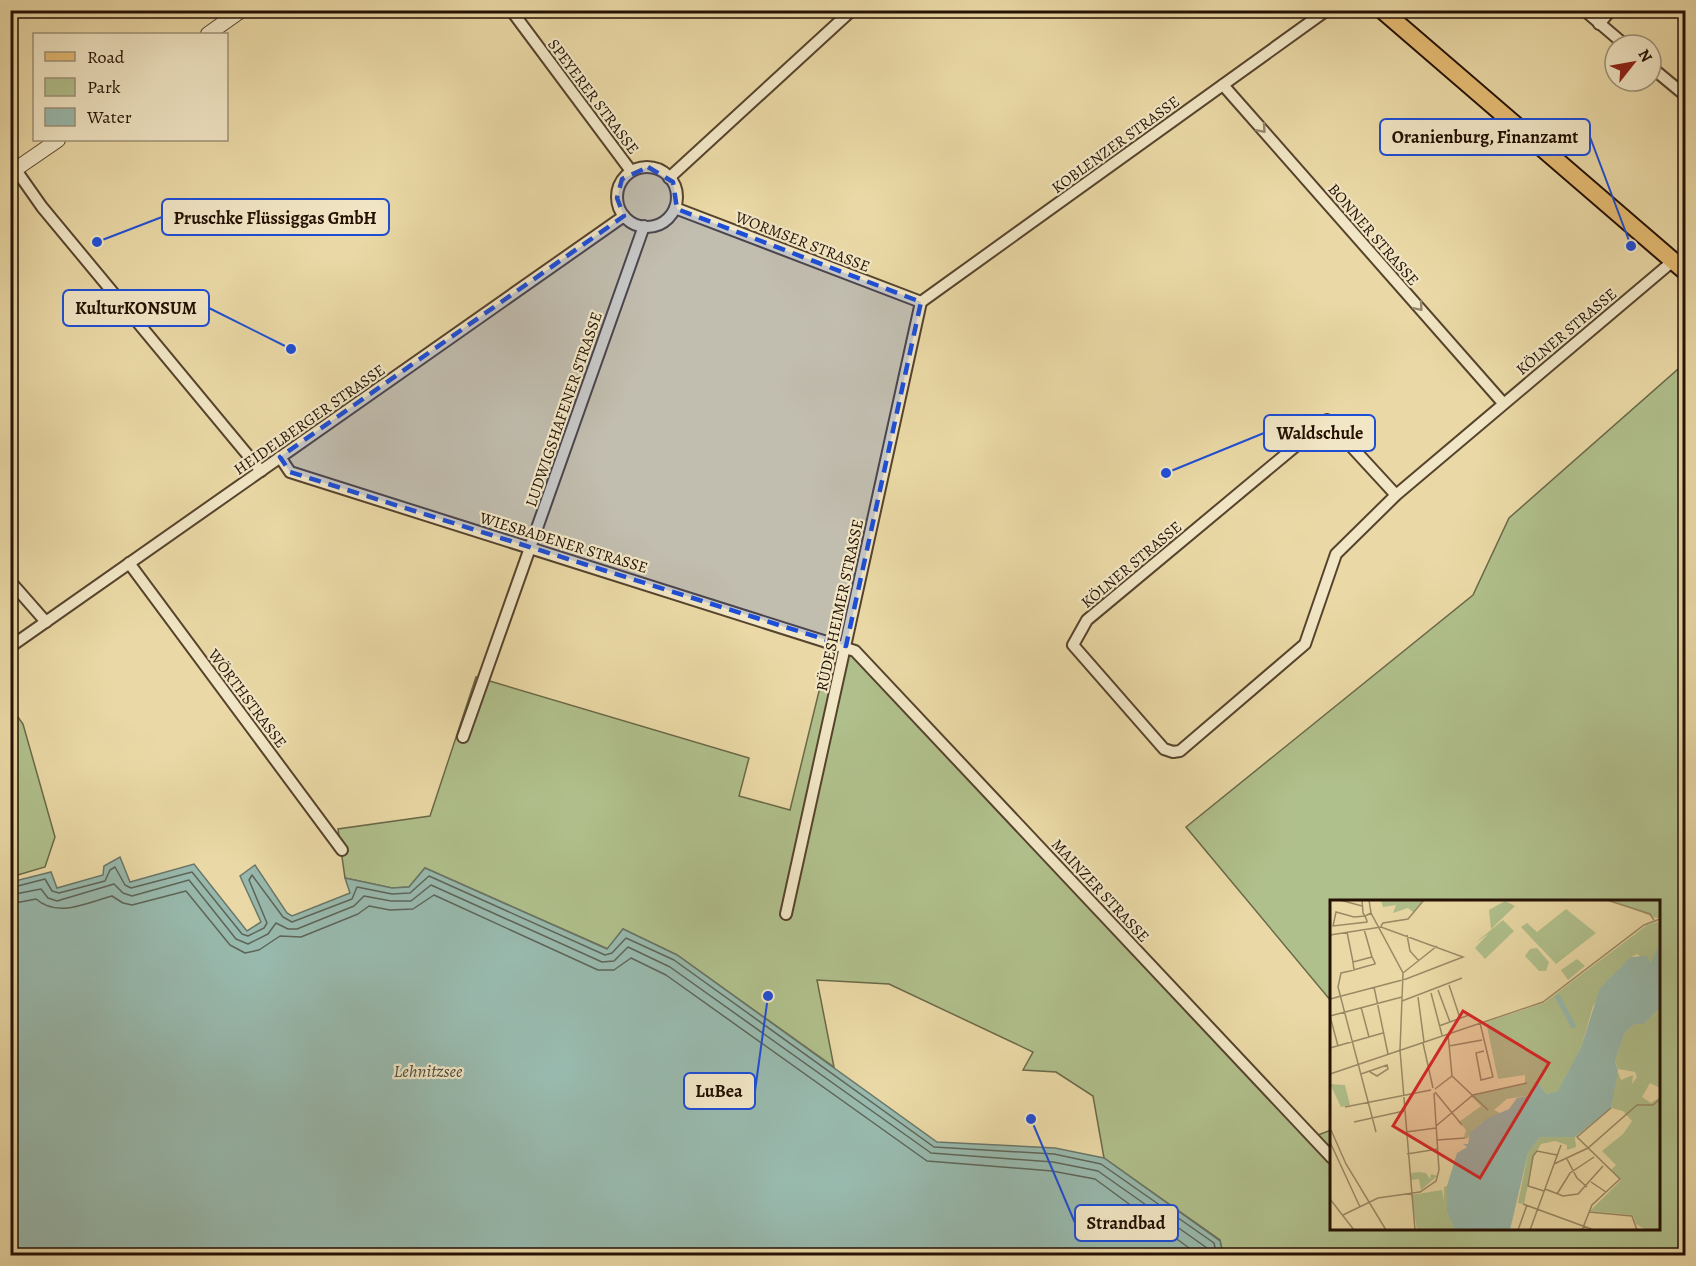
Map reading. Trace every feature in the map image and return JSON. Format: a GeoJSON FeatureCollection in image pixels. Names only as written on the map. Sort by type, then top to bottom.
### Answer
{"type":"FeatureCollection","features":[{"type":"Feature","properties":{"kind":"main road"},"geometry":{"type":"LineString","coordinates":[[1382,10],[1686,272]]}},
{"type":"Feature","properties":{"kind":"street"},"geometry":{"type":"LineString","coordinates":[[209,33],[227,15],[242,10]]}},
{"type":"Feature","properties":{"kind":"street","name":"SPEYERER STRASSE"},"geometry":{"type":"LineString","coordinates":[[511,10],[631,171]]}},
{"type":"Feature","properties":{"kind":"street"},"geometry":{"type":"LineString","coordinates":[[669,178],[852,10]]}},
{"type":"Feature","properties":{"kind":"street","name":"KOBLENZER STRASSE"},"geometry":{"type":"LineString","coordinates":[[921,302],[1327,10]]}},
{"type":"Feature","properties":{"kind":"street"},"geometry":{"type":"LineString","coordinates":[[1584,10],[1610,33]]}},
{"type":"Feature","properties":{"kind":"street"},"geometry":{"type":"LineString","coordinates":[[1599,24],[1611,10]]}},
{"type":"Feature","properties":{"kind":"street"},"geometry":{"type":"LineString","coordinates":[[1663,77],[1686,96]]}},
{"type":"Feature","properties":{"kind":"street","name":"BONNER STRASSE"},"geometry":{"type":"LineString","coordinates":[[1224,85],[1503,402]]}},
{"type":"Feature","properties":{"kind":"street"},"geometry":{"type":"LineString","coordinates":[[57,141],[13,171],[261,471]]}},
{"type":"Feature","properties":{"kind":"street"},"geometry":{"type":"LineString","coordinates":[[648,167],[658,169],[669,178],[676,190],[675,208],[662,222],[644,226],[624,216],[617,198],[618,188],[631,171],[648,167]]}},
{"type":"Feature","properties":{"kind":"street","name":"WORMSER STRASSE"},"geometry":{"type":"LineString","coordinates":[[675,208],[921,302]]}},
{"type":"Feature","properties":{"kind":"street","name":"HEIDELBERGER STRASSE"},"geometry":{"type":"LineString","coordinates":[[10,647],[624,216]]}},
{"type":"Feature","properties":{"kind":"street","name":"LUDWIGSHAFENER STRASSE"},"geometry":{"type":"LineString","coordinates":[[463,737],[644,226]]}},
{"type":"Feature","properties":{"kind":"street","name":"KÖLNER STRASSE"},"geometry":{"type":"LineString","coordinates":[[1396,495],[1327,420],[1087,620],[1073,645],[1164,750],[1180,751],[1305,644],[1336,555],[1396,495],[1672,261]]}},
{"type":"Feature","properties":{"kind":"street","name":"RÜDESHEIMER STRASSE"},"geometry":{"type":"LineString","coordinates":[[786,914],[921,302]]}},
{"type":"Feature","properties":{"kind":"street","name":"WIESBADENER STRASSE"},"geometry":{"type":"LineString","coordinates":[[280,457],[290,472],[846,646]]}},
{"type":"Feature","properties":{"kind":"street","name":"WÖRTHSTRASSE"},"geometry":{"type":"LineString","coordinates":[[129,563],[342,850]]}},
{"type":"Feature","properties":{"kind":"street"},"geometry":{"type":"LineString","coordinates":[[10,581],[46,622]]}},
{"type":"Feature","properties":{"kind":"street","name":"MAINZER STRASSE"},"geometry":{"type":"LineString","coordinates":[[846,646],[855,651],[1330,1156]]}},
{"type":"Feature","properties":{"kind":"highlighted area"},"geometry":{"type":"Polygon","coordinates":[[[648,167],[673,182],[677,209],[921,302],[846,646],[290,472],[280,457],[624,216],[617,198],[622,179],[648,167]]]}},
{"type":"Feature","properties":{"kind":"green space"},"geometry":{"type":"Polygon","coordinates":[[[1685,363],[1685,1255],[1223,1255],[1220,1240],[1104,1158],[1093,1096],[1056,1072],[1023,1070],[1033,1052],[889,984],[817,980],[834,1067],[677,955],[623,929],[608,949],[425,868],[409,887],[392,888],[345,878],[338,829],[430,816],[476,677],[749,758],[739,796],[790,810],[832,638],[855,651],[1310,1138],[1330,1130],[1330,1230],[1660,1230],[1660,900],[1330,900],[1330,1000],[1186,827],[1473,595],[1509,518],[1685,363]]]}},
{"type":"Feature","properties":{"kind":"green space"},"geometry":{"type":"Polygon","coordinates":[[[10,706],[23,724],[55,837],[45,867],[11,877],[10,706]]]}},
{"type":"Feature","properties":{"kind":"water","name":"Lehnitzsee"},"geometry":{"type":"Polygon","coordinates":[[[120,857],[130,882],[194,864],[247,931],[261,922],[240,876],[255,865],[287,913],[292,916],[350,893],[345,878],[392,888],[409,887],[425,868],[607,949],[623,929],[677,955],[937,1142],[1055,1148],[1104,1158],[1220,1241],[1223,1255],[11,1255],[11,882],[51,872],[57,888],[103,875],[104,866],[120,857]]]}},
{"type":"Feature","properties":{"kind":"place","name":"Pruschke Flüssiggas GmbH"},"geometry":{"type":"Point","coordinates":[97,242]}},
{"type":"Feature","properties":{"kind":"place","name":"Oranienburg, Finanzamt"},"geometry":{"type":"Point","coordinates":[1631,246]}},
{"type":"Feature","properties":{"kind":"place","name":"KulturKONSUM"},"geometry":{"type":"Point","coordinates":[291,349]}},
{"type":"Feature","properties":{"kind":"place","name":"Waldschule"},"geometry":{"type":"Point","coordinates":[1166,473]}},
{"type":"Feature","properties":{"kind":"place","name":"LuBea"},"geometry":{"type":"Point","coordinates":[768,996]}},
{"type":"Feature","properties":{"kind":"place","name":"Strandbad"},"geometry":{"type":"Point","coordinates":[1031,1119]}}]}
